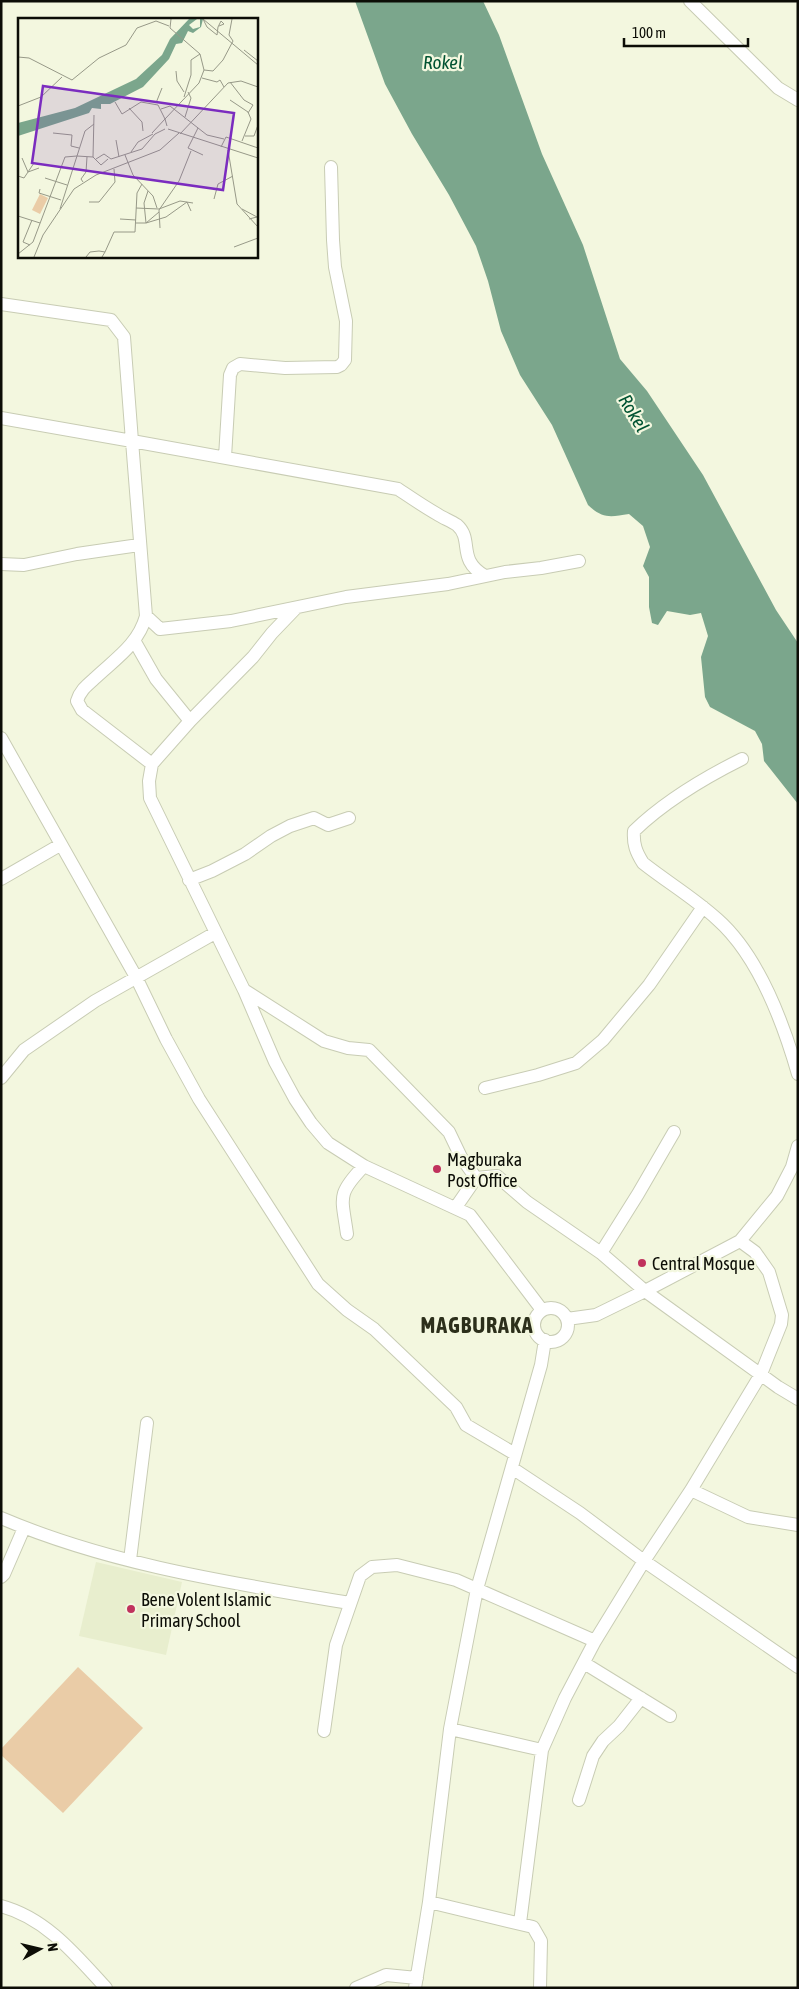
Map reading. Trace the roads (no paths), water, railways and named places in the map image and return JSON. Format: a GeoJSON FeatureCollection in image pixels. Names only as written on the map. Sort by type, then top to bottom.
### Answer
{"type":"FeatureCollection","features":[{"type":"Feature","properties":{"kind":"street"},"geometry":{"type":"LineString","coordinates":[[690,1],[778,88],[798,100]]}},
{"type":"Feature","properties":{"kind":"street"},"geometry":{"type":"LineString","coordinates":[[225,457],[230,374],[233,368],[240,364],[285,368],[336,367],[345,360],[346,321],[335,267],[332,240],[332,166]]}},
{"type":"Feature","properties":{"kind":"street"},"geometry":{"type":"LineString","coordinates":[[1,304],[111,320],[124,337],[146,616],[142,630],[135,642],[84,689],[77,701],[82,710],[152,764]]}},
{"type":"Feature","properties":{"kind":"street"},"geometry":{"type":"LineString","coordinates":[[1,418],[398,488],[420,504],[457,525],[465,536],[465,552],[474,570],[486,576]]}},
{"type":"Feature","properties":{"kind":"street"},"geometry":{"type":"LineString","coordinates":[[1,564],[24,566],[77,554],[139,545]]}},
{"type":"Feature","properties":{"kind":"street"},"geometry":{"type":"LineString","coordinates":[[146,616],[160,629],[231,621],[346,597],[448,584],[505,572],[579,561]]}},
{"type":"Feature","properties":{"kind":"street"},"geometry":{"type":"LineString","coordinates":[[297,608],[272,632],[253,657],[190,721],[152,764],[149,781],[150,798],[244,990],[275,1062],[295,1099],[311,1122],[328,1143],[364,1166],[470,1215],[542,1310]]}},
{"type":"Feature","properties":{"kind":"street"},"geometry":{"type":"LineString","coordinates":[[135,642],[156,679],[190,721]]}},
{"type":"Feature","properties":{"kind":"street"},"geometry":{"type":"LineString","coordinates":[[1,738],[60,845],[77,869],[136,977],[166,1039],[199,1099],[318,1284],[347,1310],[374,1330],[456,1407],[466,1425],[515,1454]]}},
{"type":"Feature","properties":{"kind":"street"},"geometry":{"type":"LineString","coordinates":[[742,759],[709,776],[647,818],[634,831],[635,851],[643,863],[718,919],[748,958],[779,1019],[790,1045],[798,1074]]}},
{"type":"Feature","properties":{"kind":"street"},"geometry":{"type":"LineString","coordinates":[[189,880],[237,858],[290,826],[314,818],[328,825],[349,818]]}},
{"type":"Feature","properties":{"kind":"street"},"geometry":{"type":"LineString","coordinates":[[1,878],[60,845]]}},
{"type":"Feature","properties":{"kind":"street"},"geometry":{"type":"LineString","coordinates":[[485,1088],[538,1075],[576,1062],[583,1057],[603,1040],[648,985],[703,908]]}},
{"type":"Feature","properties":{"kind":"street"},"geometry":{"type":"LineString","coordinates":[[1,1078],[24,1050],[95,1001],[216,933]]}},
{"type":"Feature","properties":{"kind":"street"},"geometry":{"type":"LineString","coordinates":[[244,990],[324,1041],[348,1048],[369,1050],[449,1132],[461,1157],[476,1178]]}},
{"type":"Feature","properties":{"kind":"street"},"geometry":{"type":"LineString","coordinates":[[600,1253],[638,1194],[674,1132]]}},
{"type":"Feature","properties":{"kind":"street"},"geometry":{"type":"LineString","coordinates":[[567,1319],[596,1315],[740,1241],[792,1180],[792,1167],[798,1146]]}},
{"type":"Feature","properties":{"kind":"street"},"geometry":{"type":"LineString","coordinates":[[347,1234],[342,1197],[345,1187],[364,1166]]}},
{"type":"Feature","properties":{"kind":"street"},"geometry":{"type":"LineString","coordinates":[[456,1207],[476,1178],[497,1176],[527,1202],[600,1253],[645,1291],[798,1399]]}},
{"type":"Feature","properties":{"kind":"street"},"geometry":{"type":"LineString","coordinates":[[520,1923],[542,1750],[565,1698],[595,1642],[644,1561],[691,1490],[761,1374],[781,1324],[782,1315],[769,1272],[755,1252],[740,1241]]}},
{"type":"Feature","properties":{"kind":"street"},"geometry":{"type":"LineString","coordinates":[[556,1308],[567,1319],[567,1331],[564,1336],[554,1341],[545,1340],[537,1334],[535,1320],[542,1310],[556,1308]]}},
{"type":"Feature","properties":{"kind":"street"},"geometry":{"type":"LineString","coordinates":[[356,1988],[386,1975],[416,1983],[429,1902],[450,1730],[477,1590],[541,1365],[545,1340]]}},
{"type":"Feature","properties":{"kind":"street"},"geometry":{"type":"LineString","coordinates":[[130,1560],[147,1422]]}},
{"type":"Feature","properties":{"kind":"street"},"geometry":{"type":"LineString","coordinates":[[512,1468],[580,1513],[644,1561],[798,1667]]}},
{"type":"Feature","properties":{"kind":"street"},"geometry":{"type":"LineString","coordinates":[[691,1490],[748,1517],[798,1525]]}},
{"type":"Feature","properties":{"kind":"street"},"geometry":{"type":"LineString","coordinates":[[1,1518],[76,1546],[186,1574],[349,1603]]}},
{"type":"Feature","properties":{"kind":"street"},"geometry":{"type":"LineString","coordinates":[[1,1577],[24,1528]]}},
{"type":"Feature","properties":{"kind":"street"},"geometry":{"type":"LineString","coordinates":[[324,1731],[336,1645],[349,1603],[360,1576],[372,1567],[397,1565],[456,1580],[595,1642]]}},
{"type":"Feature","properties":{"kind":"street"},"geometry":{"type":"LineString","coordinates":[[584,1663],[670,1716]]}},
{"type":"Feature","properties":{"kind":"street"},"geometry":{"type":"LineString","coordinates":[[579,1800],[594,1756],[603,1741],[619,1726],[641,1698]]}},
{"type":"Feature","properties":{"kind":"street"},"geometry":{"type":"LineString","coordinates":[[450,1730],[542,1750]]}},
{"type":"Feature","properties":{"kind":"street"},"geometry":{"type":"LineString","coordinates":[[429,1902],[533,1927],[541,1941],[540,1988]]}},
{"type":"Feature","properties":{"kind":"street"},"geometry":{"type":"LineString","coordinates":[[1,1906],[16,1910],[53,1932],[106,1988]]}},
{"type":"Feature","properties":{"kind":"water","name":"Rokel"},"geometry":{"type":"Polygon","coordinates":[[[355,1],[483,1],[499,35],[542,154],[583,245],[620,359],[647,391],[703,475],[776,610],[798,643],[798,804],[764,761],[762,744],[755,731],[710,707],[705,697],[701,657],[708,636],[701,613],[690,615],[667,611],[658,625],[652,623],[649,607],[649,577],[643,566],[650,547],[643,526],[629,514],[607,516],[598,513],[588,505],[552,425],[520,375],[501,331],[488,281],[476,246],[385,84],[355,1]]]}},
{"type":"Feature","properties":{"kind":"place","name":"Magburaka Post Office"},"geometry":{"type":"Point","coordinates":[437,1169]}},
{"type":"Feature","properties":{"kind":"place","name":"Central Mosque"},"geometry":{"type":"Point","coordinates":[642,1263]}},
{"type":"Feature","properties":{"kind":"place","name":"Bene Volent Islamic Primary School"},"geometry":{"type":"Point","coordinates":[131,1609]}},
{"type":"Feature","properties":{"kind":"district","name":"MAGBURAKA"},"geometry":{"type":"Point","coordinates":[477,1325]}}]}
